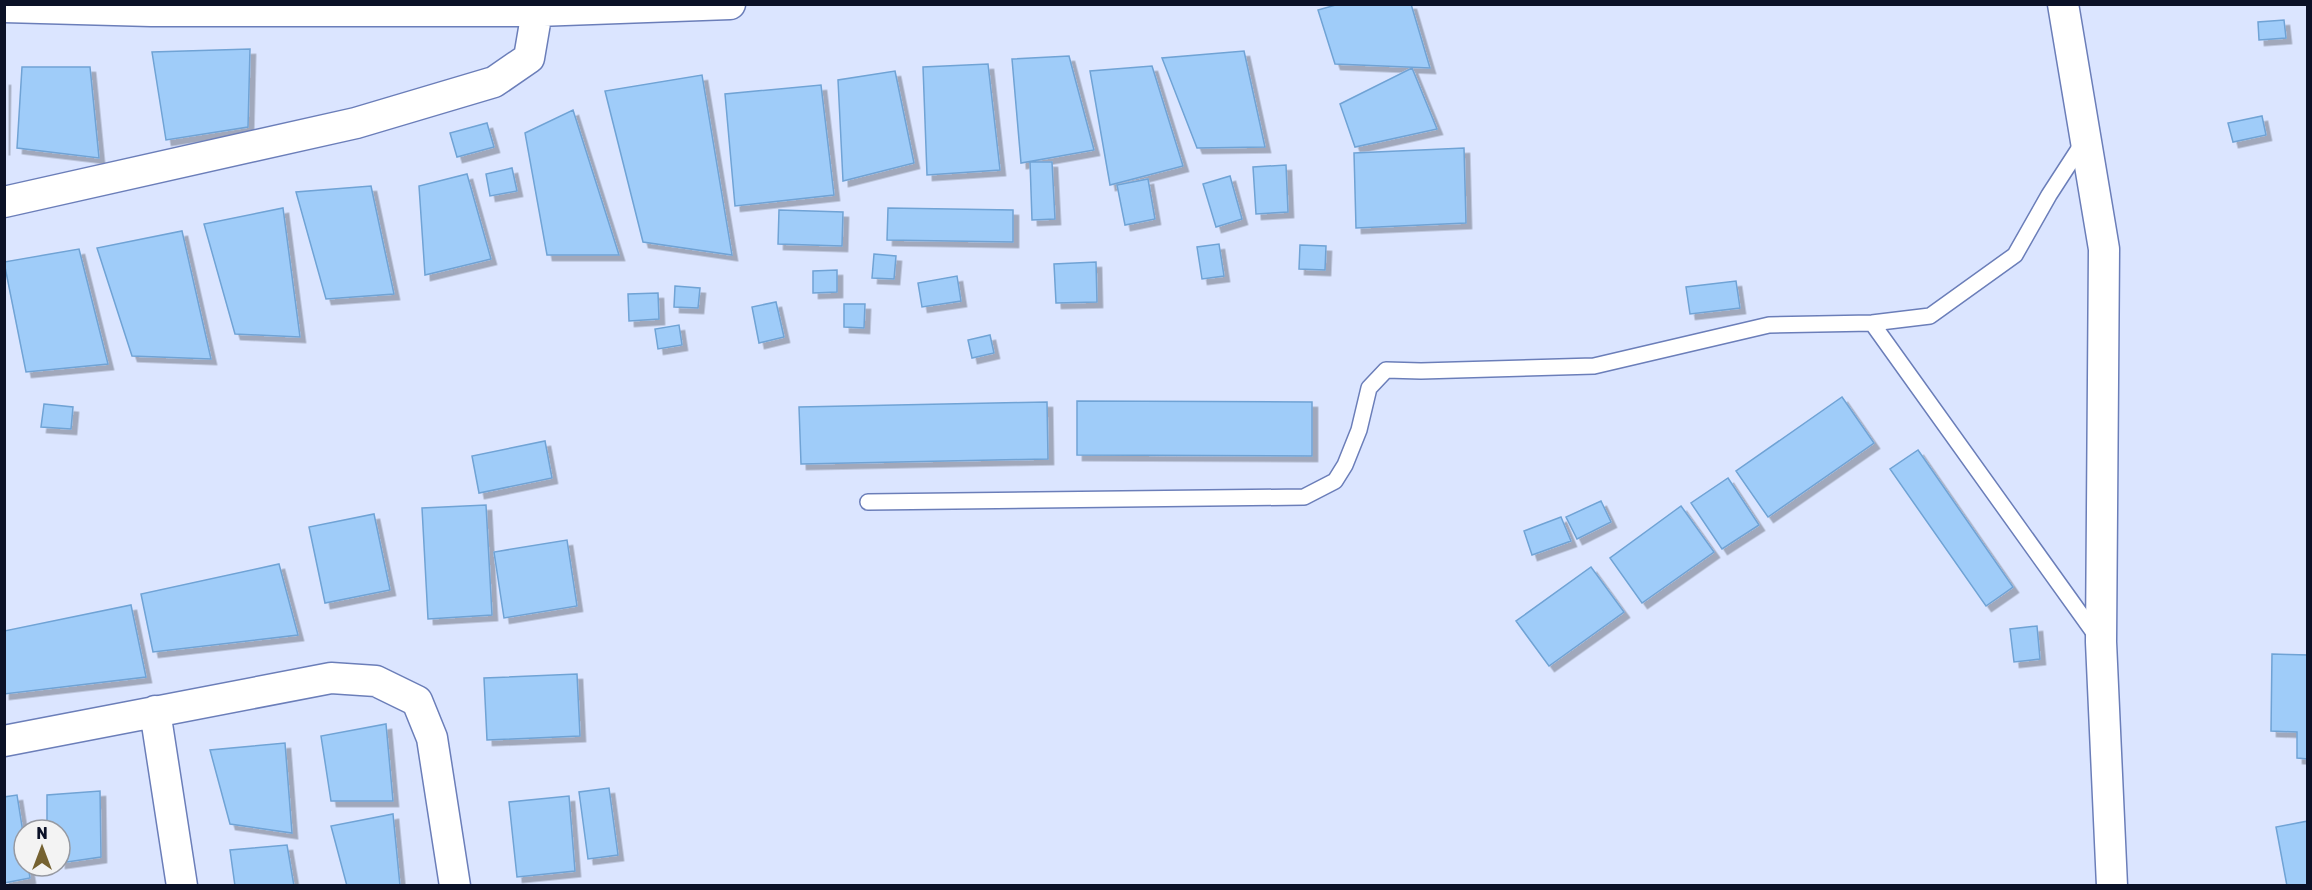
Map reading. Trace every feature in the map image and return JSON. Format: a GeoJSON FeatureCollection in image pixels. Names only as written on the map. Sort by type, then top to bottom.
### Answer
{"type":"FeatureCollection","features":[{"type":"Feature","properties":{"kind":"street"},"geometry":{"type":"LineString","coordinates":[[4,7],[537,11],[730,4]]}},
{"type":"Feature","properties":{"kind":"street"},"geometry":{"type":"LineString","coordinates":[[2063,4],[2104,249],[2101,642],[2112,885]]}},
{"type":"Feature","properties":{"kind":"street"},"geometry":{"type":"LineString","coordinates":[[4,202],[356,123],[494,82],[529,58],[537,11]]}},
{"type":"Feature","properties":{"kind":"street"},"geometry":{"type":"LineString","coordinates":[[4,741],[332,678],[376,681],[417,701],[432,738],[455,885]]}},
{"type":"Feature","properties":{"kind":"street"},"geometry":{"type":"LineString","coordinates":[[155,711],[182,885]]}},
{"type":"Feature","properties":{"kind":"lane"},"geometry":{"type":"LineString","coordinates":[[868,502],[1304,497],[1335,481],[1345,465],[1359,430],[1369,388],[1386,370],[1421,372],[1594,366],[1769,324],[1872,323],[1930,316],[2015,255],[2085,138]]}},
{"type":"Feature","properties":{"kind":"lane"},"geometry":{"type":"LineString","coordinates":[[1872,323],[2101,642]]}},
{"type":"Feature","properties":{"kind":"building"},"geometry":{"type":"Polygon","coordinates":[[[1339,4],[1411,4],[1430,68],[1335,64],[1318,10],[1339,4]]]}},
{"type":"Feature","properties":{"kind":"building"},"geometry":{"type":"Polygon","coordinates":[[[2284,20],[2286,38],[2259,40],[2258,22],[2284,20]]]}},
{"type":"Feature","properties":{"kind":"building"},"geometry":{"type":"Polygon","coordinates":[[[250,49],[248,127],[166,140],[152,52],[250,49]]]}},
{"type":"Feature","properties":{"kind":"building"},"geometry":{"type":"Polygon","coordinates":[[[1244,51],[1265,147],[1197,148],[1162,58],[1244,51]]]}},
{"type":"Feature","properties":{"kind":"building"},"geometry":{"type":"Polygon","coordinates":[[[1069,56],[1094,150],[1021,163],[1012,59],[1069,56]]]}},
{"type":"Feature","properties":{"kind":"building"},"geometry":{"type":"Polygon","coordinates":[[[988,64],[1000,170],[927,175],[923,67],[988,64]]]}},
{"type":"Feature","properties":{"kind":"building"},"geometry":{"type":"Polygon","coordinates":[[[1152,66],[1183,166],[1110,185],[1090,71],[1152,66]]]}},
{"type":"Feature","properties":{"kind":"building"},"geometry":{"type":"Polygon","coordinates":[[[22,67],[90,67],[99,158],[17,148],[22,67]]]}},
{"type":"Feature","properties":{"kind":"building"},"geometry":{"type":"Polygon","coordinates":[[[1412,68],[1437,129],[1355,147],[1340,104],[1412,68]]]}},
{"type":"Feature","properties":{"kind":"building"},"geometry":{"type":"Polygon","coordinates":[[[895,71],[914,163],[843,181],[838,80],[895,71]]]}},
{"type":"Feature","properties":{"kind":"building"},"geometry":{"type":"Polygon","coordinates":[[[702,75],[732,255],[643,242],[605,91],[702,75]]]}},
{"type":"Feature","properties":{"kind":"building"},"geometry":{"type":"Polygon","coordinates":[[[4,80],[5,80],[4,150],[4,80]]]}},
{"type":"Feature","properties":{"kind":"building"},"geometry":{"type":"Polygon","coordinates":[[[821,85],[834,195],[735,206],[725,94],[821,85]]]}},
{"type":"Feature","properties":{"kind":"building"},"geometry":{"type":"Polygon","coordinates":[[[573,110],[619,255],[547,255],[525,133],[573,110]]]}},
{"type":"Feature","properties":{"kind":"building"},"geometry":{"type":"Polygon","coordinates":[[[2262,116],[2266,135],[2233,142],[2228,123],[2262,116]]]}},
{"type":"Feature","properties":{"kind":"building"},"geometry":{"type":"Polygon","coordinates":[[[487,123],[494,147],[457,157],[450,133],[487,123]]]}},
{"type":"Feature","properties":{"kind":"building"},"geometry":{"type":"Polygon","coordinates":[[[1464,148],[1466,223],[1356,228],[1354,153],[1464,148]]]}},
{"type":"Feature","properties":{"kind":"building"},"geometry":{"type":"Polygon","coordinates":[[[1030,162],[1052,162],[1055,219],[1032,220],[1030,162]]]}},
{"type":"Feature","properties":{"kind":"building"},"geometry":{"type":"Polygon","coordinates":[[[1286,165],[1288,212],[1256,214],[1253,167],[1286,165]]]}},
{"type":"Feature","properties":{"kind":"building"},"geometry":{"type":"Polygon","coordinates":[[[512,168],[517,191],[490,196],[486,174],[512,168]]]}},
{"type":"Feature","properties":{"kind":"building"},"geometry":{"type":"Polygon","coordinates":[[[467,174],[491,259],[425,275],[419,186],[467,174]]]}},
{"type":"Feature","properties":{"kind":"building"},"geometry":{"type":"Polygon","coordinates":[[[1230,176],[1242,219],[1216,227],[1203,184],[1230,176]]]}},
{"type":"Feature","properties":{"kind":"building"},"geometry":{"type":"Polygon","coordinates":[[[1148,179],[1155,219],[1125,225],[1117,185],[1148,179]]]}},
{"type":"Feature","properties":{"kind":"building"},"geometry":{"type":"Polygon","coordinates":[[[371,186],[394,294],[326,299],[296,192],[371,186]]]}},
{"type":"Feature","properties":{"kind":"building"},"geometry":{"type":"Polygon","coordinates":[[[283,208],[300,337],[235,334],[204,224],[283,208]]]}},
{"type":"Feature","properties":{"kind":"building"},"geometry":{"type":"Polygon","coordinates":[[[888,208],[1013,210],[1013,242],[887,240],[888,208]]]}},
{"type":"Feature","properties":{"kind":"building"},"geometry":{"type":"Polygon","coordinates":[[[779,210],[843,212],[842,246],[778,244],[779,210]]]}},
{"type":"Feature","properties":{"kind":"building"},"geometry":{"type":"Polygon","coordinates":[[[182,231],[211,359],[132,356],[97,248],[182,231]]]}},
{"type":"Feature","properties":{"kind":"building"},"geometry":{"type":"Polygon","coordinates":[[[1219,244],[1224,276],[1202,279],[1197,247],[1219,244]]]}},
{"type":"Feature","properties":{"kind":"building"},"geometry":{"type":"Polygon","coordinates":[[[1300,245],[1326,246],[1325,270],[1299,269],[1300,245]]]}},
{"type":"Feature","properties":{"kind":"building"},"geometry":{"type":"Polygon","coordinates":[[[79,249],[108,364],[26,372],[4,262],[79,249]]]}},
{"type":"Feature","properties":{"kind":"building"},"geometry":{"type":"Polygon","coordinates":[[[874,254],[896,256],[894,279],[872,278],[874,254]]]}},
{"type":"Feature","properties":{"kind":"building"},"geometry":{"type":"Polygon","coordinates":[[[1096,262],[1097,302],[1056,303],[1054,264],[1096,262]]]}},
{"type":"Feature","properties":{"kind":"building"},"geometry":{"type":"Polygon","coordinates":[[[837,270],[837,292],[813,293],[813,271],[837,270]]]}},
{"type":"Feature","properties":{"kind":"building"},"geometry":{"type":"Polygon","coordinates":[[[957,276],[961,301],[922,307],[918,283],[957,276]]]}},
{"type":"Feature","properties":{"kind":"building"},"geometry":{"type":"Polygon","coordinates":[[[1736,281],[1740,308],[1690,314],[1686,287],[1736,281]]]}},
{"type":"Feature","properties":{"kind":"building"},"geometry":{"type":"Polygon","coordinates":[[[675,286],[700,288],[698,308],[674,307],[675,286]]]}},
{"type":"Feature","properties":{"kind":"building"},"geometry":{"type":"Polygon","coordinates":[[[658,293],[659,319],[629,321],[628,294],[658,293]]]}},
{"type":"Feature","properties":{"kind":"building"},"geometry":{"type":"Polygon","coordinates":[[[776,302],[784,337],[759,343],[752,307],[776,302]]]}},
{"type":"Feature","properties":{"kind":"building"},"geometry":{"type":"Polygon","coordinates":[[[844,304],[865,304],[864,328],[844,327],[844,304]]]}},
{"type":"Feature","properties":{"kind":"building"},"geometry":{"type":"Polygon","coordinates":[[[679,325],[682,345],[658,349],[655,329],[679,325]]]}},
{"type":"Feature","properties":{"kind":"building"},"geometry":{"type":"Polygon","coordinates":[[[990,335],[994,353],[972,358],[968,340],[990,335]]]}},
{"type":"Feature","properties":{"kind":"building"},"geometry":{"type":"Polygon","coordinates":[[[1842,397],[1874,443],[1768,517],[1736,471],[1842,397]]]}},
{"type":"Feature","properties":{"kind":"building"},"geometry":{"type":"Polygon","coordinates":[[[1077,401],[1312,402],[1312,456],[1077,455],[1077,401]]]}},
{"type":"Feature","properties":{"kind":"building"},"geometry":{"type":"Polygon","coordinates":[[[1047,402],[1048,459],[801,464],[799,407],[1047,402]]]}},
{"type":"Feature","properties":{"kind":"building"},"geometry":{"type":"Polygon","coordinates":[[[44,404],[73,407],[71,429],[41,427],[44,404]]]}},
{"type":"Feature","properties":{"kind":"building"},"geometry":{"type":"Polygon","coordinates":[[[545,441],[552,478],[479,493],[472,456],[545,441]]]}},
{"type":"Feature","properties":{"kind":"building"},"geometry":{"type":"Polygon","coordinates":[[[1918,450],[2013,587],[1986,606],[1890,469],[1918,450]]]}},
{"type":"Feature","properties":{"kind":"building"},"geometry":{"type":"Polygon","coordinates":[[[1728,478],[1759,525],[1722,549],[1691,503],[1728,478]]]}},
{"type":"Feature","properties":{"kind":"building"},"geometry":{"type":"Polygon","coordinates":[[[1601,501],[1611,522],[1577,539],[1566,517],[1601,501]]]}},
{"type":"Feature","properties":{"kind":"building"},"geometry":{"type":"Polygon","coordinates":[[[486,505],[492,615],[428,619],[422,508],[486,505]]]}},
{"type":"Feature","properties":{"kind":"building"},"geometry":{"type":"Polygon","coordinates":[[[1681,506],[1714,552],[1642,603],[1610,558],[1681,506]]]}},
{"type":"Feature","properties":{"kind":"building"},"geometry":{"type":"Polygon","coordinates":[[[374,514],[390,590],[325,603],[309,527],[374,514]]]}},
{"type":"Feature","properties":{"kind":"building"},"geometry":{"type":"Polygon","coordinates":[[[1561,517],[1571,541],[1532,555],[1524,531],[1561,517]]]}},
{"type":"Feature","properties":{"kind":"building"},"geometry":{"type":"Polygon","coordinates":[[[567,540],[577,606],[504,618],[494,552],[567,540]]]}},
{"type":"Feature","properties":{"kind":"building"},"geometry":{"type":"Polygon","coordinates":[[[279,564],[298,635],[153,652],[141,594],[279,564]]]}},
{"type":"Feature","properties":{"kind":"building"},"geometry":{"type":"Polygon","coordinates":[[[1591,567],[1624,612],[1549,666],[1516,621],[1591,567]]]}},
{"type":"Feature","properties":{"kind":"building"},"geometry":{"type":"Polygon","coordinates":[[[131,605],[146,677],[4,694],[4,631],[131,605]]]}},
{"type":"Feature","properties":{"kind":"building"},"geometry":{"type":"Polygon","coordinates":[[[2037,626],[2040,659],[2014,662],[2010,629],[2037,626]]]}},
{"type":"Feature","properties":{"kind":"building"},"geometry":{"type":"Polygon","coordinates":[[[2272,654],[2308,655],[2308,759],[2297,758],[2297,732],[2271,731],[2272,654]]]}},
{"type":"Feature","properties":{"kind":"building"},"geometry":{"type":"Polygon","coordinates":[[[577,674],[580,736],[487,740],[484,678],[577,674]]]}},
{"type":"Feature","properties":{"kind":"building"},"geometry":{"type":"Polygon","coordinates":[[[386,724],[393,801],[331,801],[321,736],[386,724]]]}},
{"type":"Feature","properties":{"kind":"building"},"geometry":{"type":"Polygon","coordinates":[[[285,743],[292,833],[230,824],[210,750],[285,743]]]}},
{"type":"Feature","properties":{"kind":"building"},"geometry":{"type":"Polygon","coordinates":[[[609,788],[618,855],[588,859],[579,792],[609,788]]]}},
{"type":"Feature","properties":{"kind":"building"},"geometry":{"type":"Polygon","coordinates":[[[100,791],[101,857],[72,861],[72,818],[47,818],[47,795],[100,791]]]}},
{"type":"Feature","properties":{"kind":"building"},"geometry":{"type":"Polygon","coordinates":[[[17,795],[21,818],[12,818],[12,878],[30,878],[4,883],[4,797],[17,795]]]}},
{"type":"Feature","properties":{"kind":"building"},"geometry":{"type":"Polygon","coordinates":[[[569,796],[575,871],[517,877],[509,802],[569,796]]]}},
{"type":"Feature","properties":{"kind":"building"},"geometry":{"type":"Polygon","coordinates":[[[393,814],[400,886],[347,886],[331,826],[393,814]]]}},
{"type":"Feature","properties":{"kind":"building"},"geometry":{"type":"Polygon","coordinates":[[[2308,821],[2308,886],[2287,886],[2276,827],[2308,821]]]}},
{"type":"Feature","properties":{"kind":"building"},"geometry":{"type":"Polygon","coordinates":[[[287,845],[294,886],[235,886],[230,850],[287,845]]]}}]}
